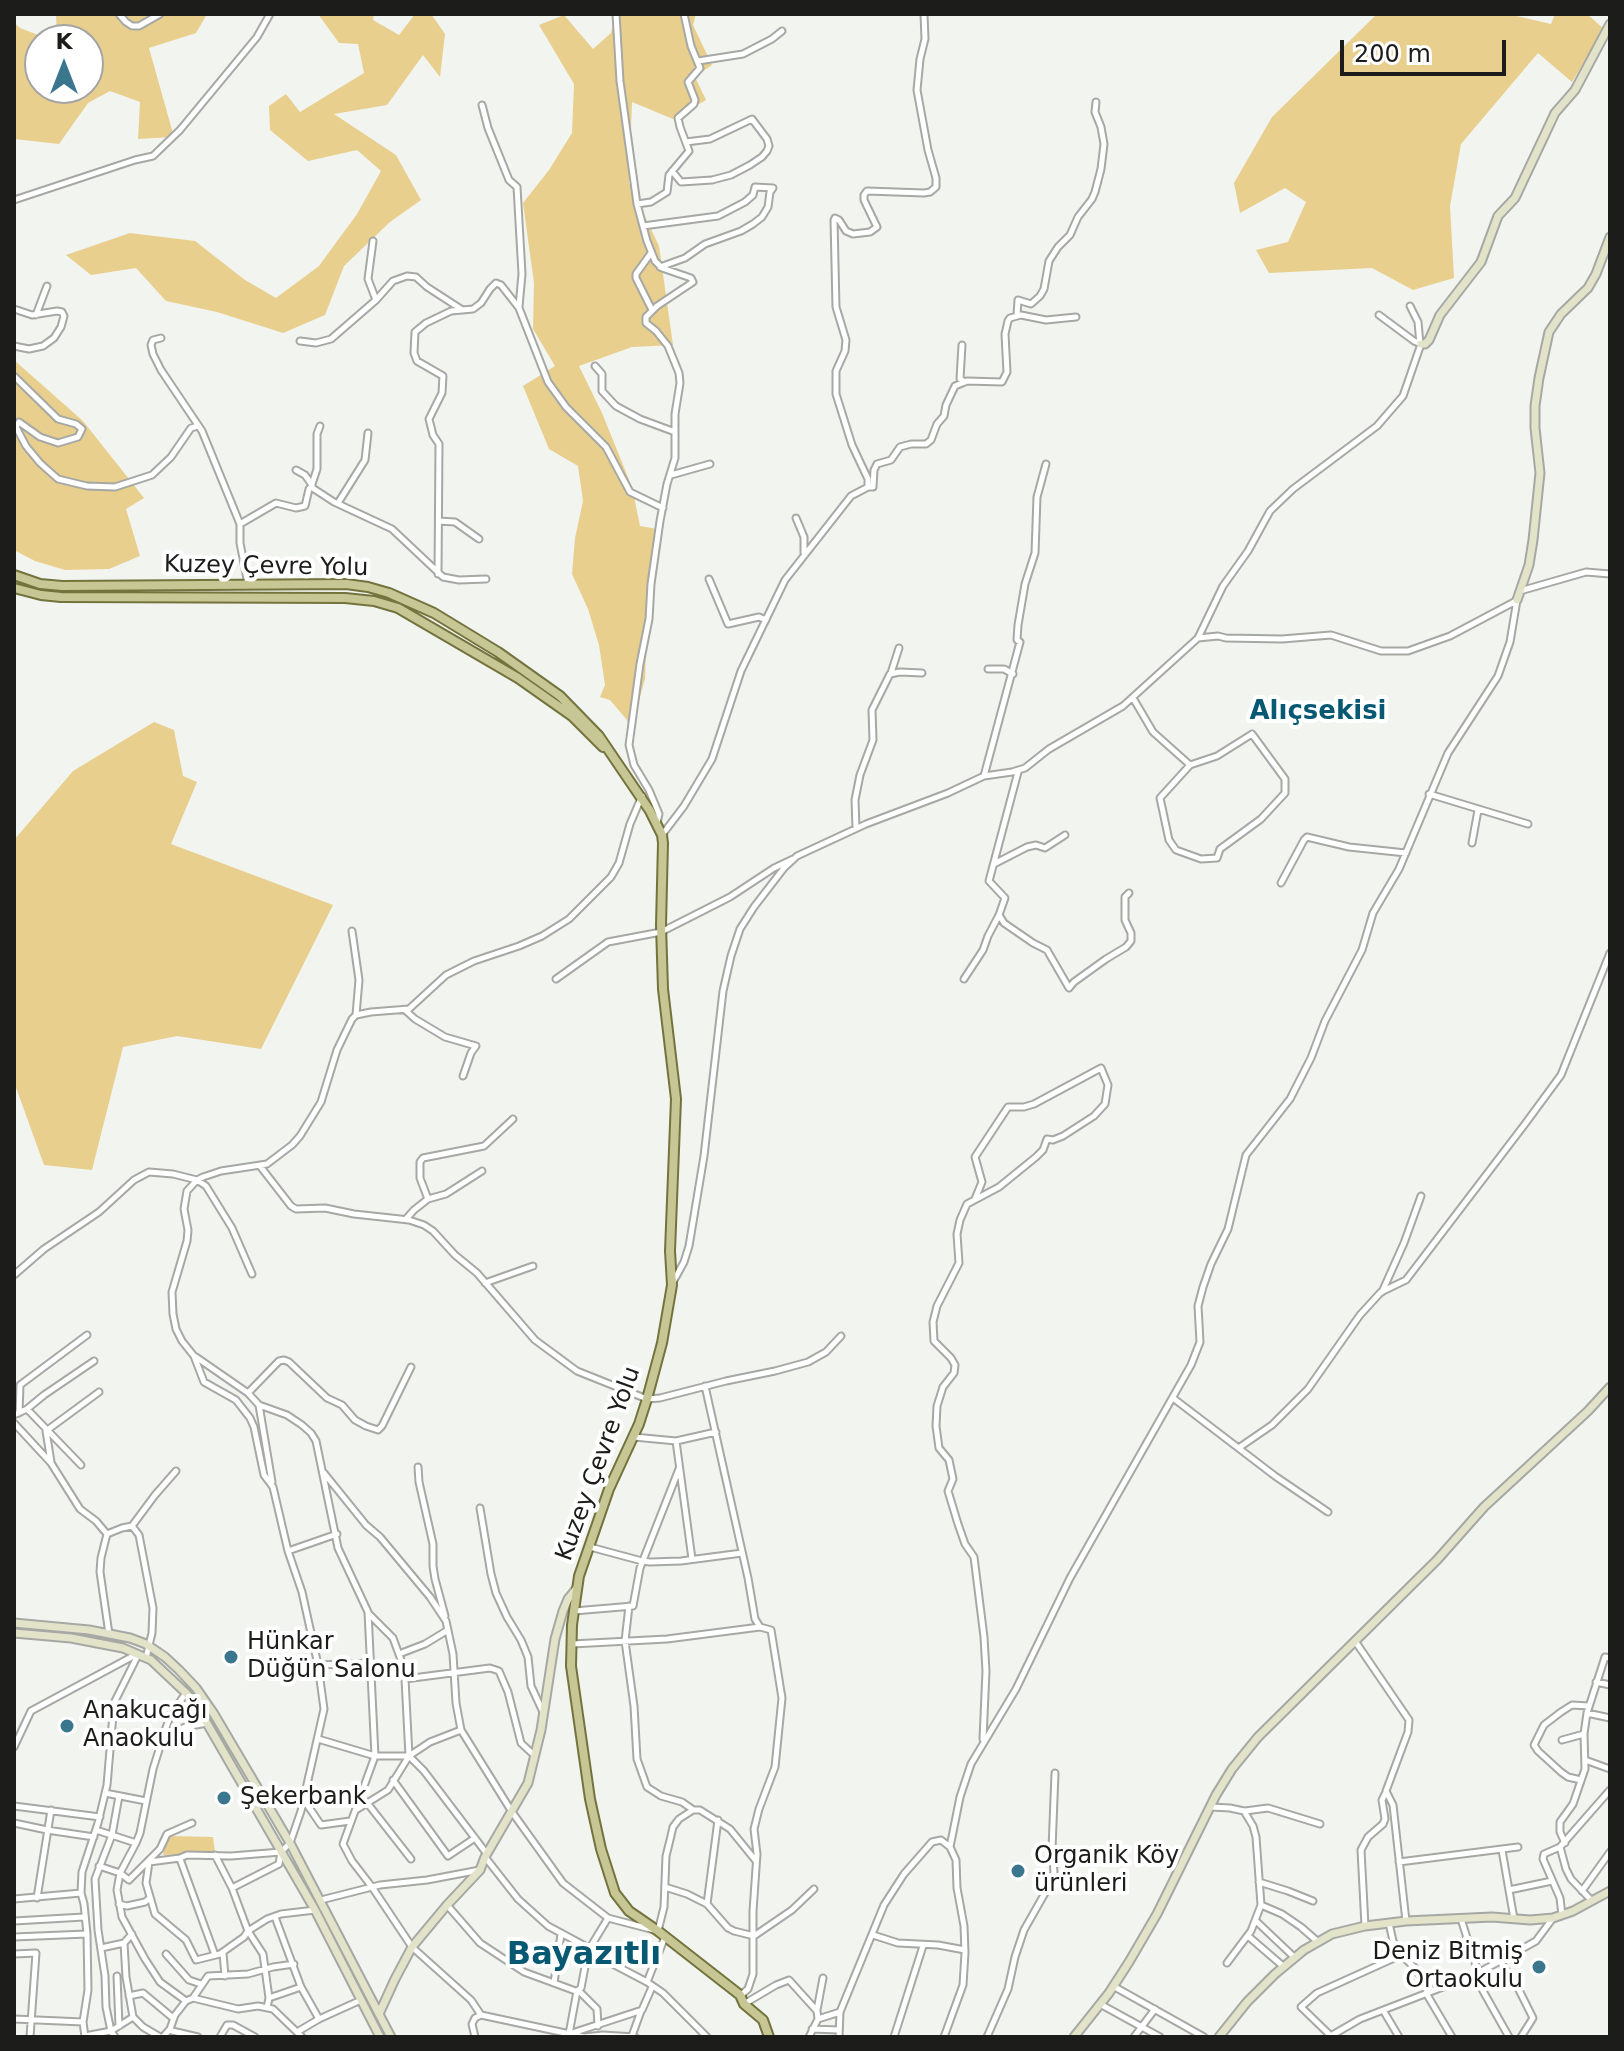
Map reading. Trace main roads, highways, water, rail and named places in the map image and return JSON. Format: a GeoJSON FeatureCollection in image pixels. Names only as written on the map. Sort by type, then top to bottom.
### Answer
{"type":"FeatureCollection","features":[{"type":"Feature","properties":{"kind":"main road","name":"Kuzey Çevre Yolu"},"geometry":{"type":"LineString","coordinates":[[14,575],[40,584],[62,586],[346,584],[379,590],[408,600],[539,679],[578,713],[599,736],[642,796],[657,824],[662,835],[661,932],[665,1012],[676,1099],[670,1251],[672,1285],[662,1343],[647,1399],[588,1546],[573,1611],[571,1666],[590,1799],[615,1893],[629,1911],[742,1999],[763,2020],[769,2037]]}},
{"type":"Feature","properties":{"kind":"main road","name":"Kuzey Çevre Yolu"},"geometry":{"type":"LineString","coordinates":[[14,588],[61,597],[345,598],[374,601],[398,608],[425,622],[518,678],[572,716],[609,751]]}},
{"type":"Feature","properties":{"kind":"place","name":"Hünkar Düğün Salonu"},"geometry":{"type":"Point","coordinates":[231,1657]}},
{"type":"Feature","properties":{"kind":"place","name":"Anakucağı Anaokulu"},"geometry":{"type":"Point","coordinates":[67,1726]}},
{"type":"Feature","properties":{"kind":"place","name":"Şekerbank"},"geometry":{"type":"Point","coordinates":[224,1798]}},
{"type":"Feature","properties":{"kind":"place","name":"Organik Köy ürünleri"},"geometry":{"type":"Point","coordinates":[1018,1871]}},
{"type":"Feature","properties":{"kind":"place","name":"Deniz Bitmiş Ortaokulu"},"geometry":{"type":"Point","coordinates":[1539,1967]}},
{"type":"Feature","properties":{"kind":"district","name":"Alıçsekisi"},"geometry":{"type":"Point","coordinates":[1318,712]}},
{"type":"Feature","properties":{"kind":"district","name":"Bayazıtlı"},"geometry":{"type":"Point","coordinates":[584,1956]}}]}
